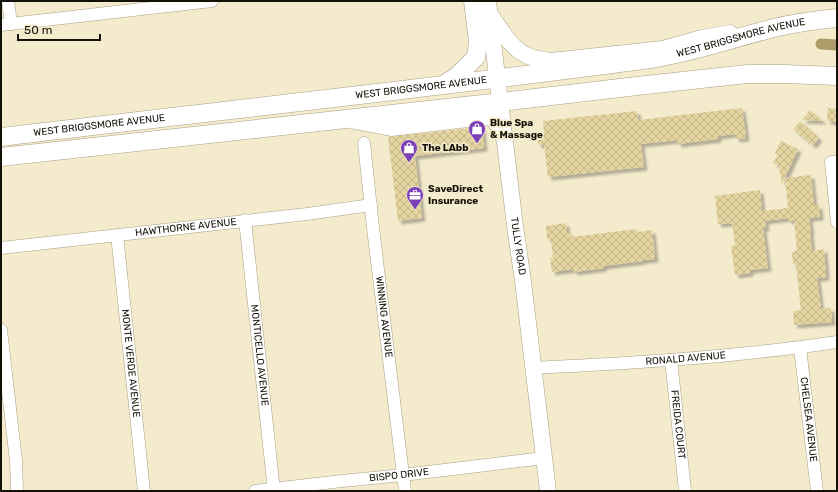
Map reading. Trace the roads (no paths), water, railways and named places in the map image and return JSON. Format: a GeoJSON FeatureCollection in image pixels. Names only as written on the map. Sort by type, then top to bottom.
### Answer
{"type":"FeatureCollection","features":[{"type":"Feature","properties":{"kind":"main road"},"geometry":{"type":"LineString","coordinates":[[444,84],[457,76],[476,57],[478,42],[473,1]]}},
{"type":"Feature","properties":{"kind":"main road"},"geometry":{"type":"LineString","coordinates":[[489,8],[510,41],[520,52],[551,61],[663,49],[702,38],[727,33],[775,28]]}},
{"type":"Feature","properties":{"kind":"main road","name":"TULLY ROAD"},"geometry":{"type":"LineString","coordinates":[[489,8],[548,491]]}},
{"type":"Feature","properties":{"kind":"main road","name":"WEST BRIGGSMORE AVENUE"},"geometry":{"type":"LineString","coordinates":[[5,136],[498,78],[661,57],[713,46],[775,28],[837,18]]}},
{"type":"Feature","properties":{"kind":"main road","name":"WEST BRIGGSMORE AVENUE"},"geometry":{"type":"LineString","coordinates":[[1,157],[747,74],[837,76]]}},
{"type":"Feature","properties":{"kind":"main road"},"geometry":{"type":"LineString","coordinates":[[346,119],[391,128],[491,117],[498,126],[506,144]]}},
{"type":"Feature","properties":{"kind":"street"},"geometry":{"type":"LineString","coordinates":[[8,1],[6,25],[168,3],[212,1]]}},
{"type":"Feature","properties":{"kind":"street","name":"WINNING AVENUE"},"geometry":{"type":"LineString","coordinates":[[364,143],[405,491]]}},
{"type":"Feature","properties":{"kind":"street"},"geometry":{"type":"LineString","coordinates":[[837,162],[831,162],[837,222]]}},
{"type":"Feature","properties":{"kind":"street","name":"HAWTHORNE AVENUE"},"geometry":{"type":"LineString","coordinates":[[1,248],[307,214],[371,205]]}},
{"type":"Feature","properties":{"kind":"street","name":"MONTICELLO AVENUE"},"geometry":{"type":"LineString","coordinates":[[245,220],[274,490]]}},
{"type":"Feature","properties":{"kind":"street","name":"MONTE VERDE AVENUE"},"geometry":{"type":"LineString","coordinates":[[117,235],[145,491]]}},
{"type":"Feature","properties":{"kind":"street"},"geometry":{"type":"LineString","coordinates":[[1,330],[16,461],[17,491]]}},
{"type":"Feature","properties":{"kind":"street","name":"RONALD AVENUE"},"geometry":{"type":"LineString","coordinates":[[533,368],[607,365],[671,360],[800,348],[837,342]]}},
{"type":"Feature","properties":{"kind":"street","name":"CHELSEA AVENUE"},"geometry":{"type":"LineString","coordinates":[[800,348],[817,491]]}},
{"type":"Feature","properties":{"kind":"street","name":"FREIDA COURT"},"geometry":{"type":"LineString","coordinates":[[671,360],[685,490]]}},
{"type":"Feature","properties":{"kind":"street","name":"BISPO DRIVE"},"geometry":{"type":"LineString","coordinates":[[255,491],[544,458]]}},
{"type":"Feature","properties":{"kind":"waterway"},"geometry":{"type":"LineString","coordinates":[[821,44],[837,45]]}},
{"type":"Feature","properties":{"kind":"place","name":"Blue Spa & Massage"},"geometry":{"type":"Point","coordinates":[477,144]}},
{"type":"Feature","properties":{"kind":"place","name":"The LAbb"},"geometry":{"type":"Point","coordinates":[409,163]}},
{"type":"Feature","properties":{"kind":"place","name":"SaveDirect Insurance"},"geometry":{"type":"Point","coordinates":[415,210]}}]}
